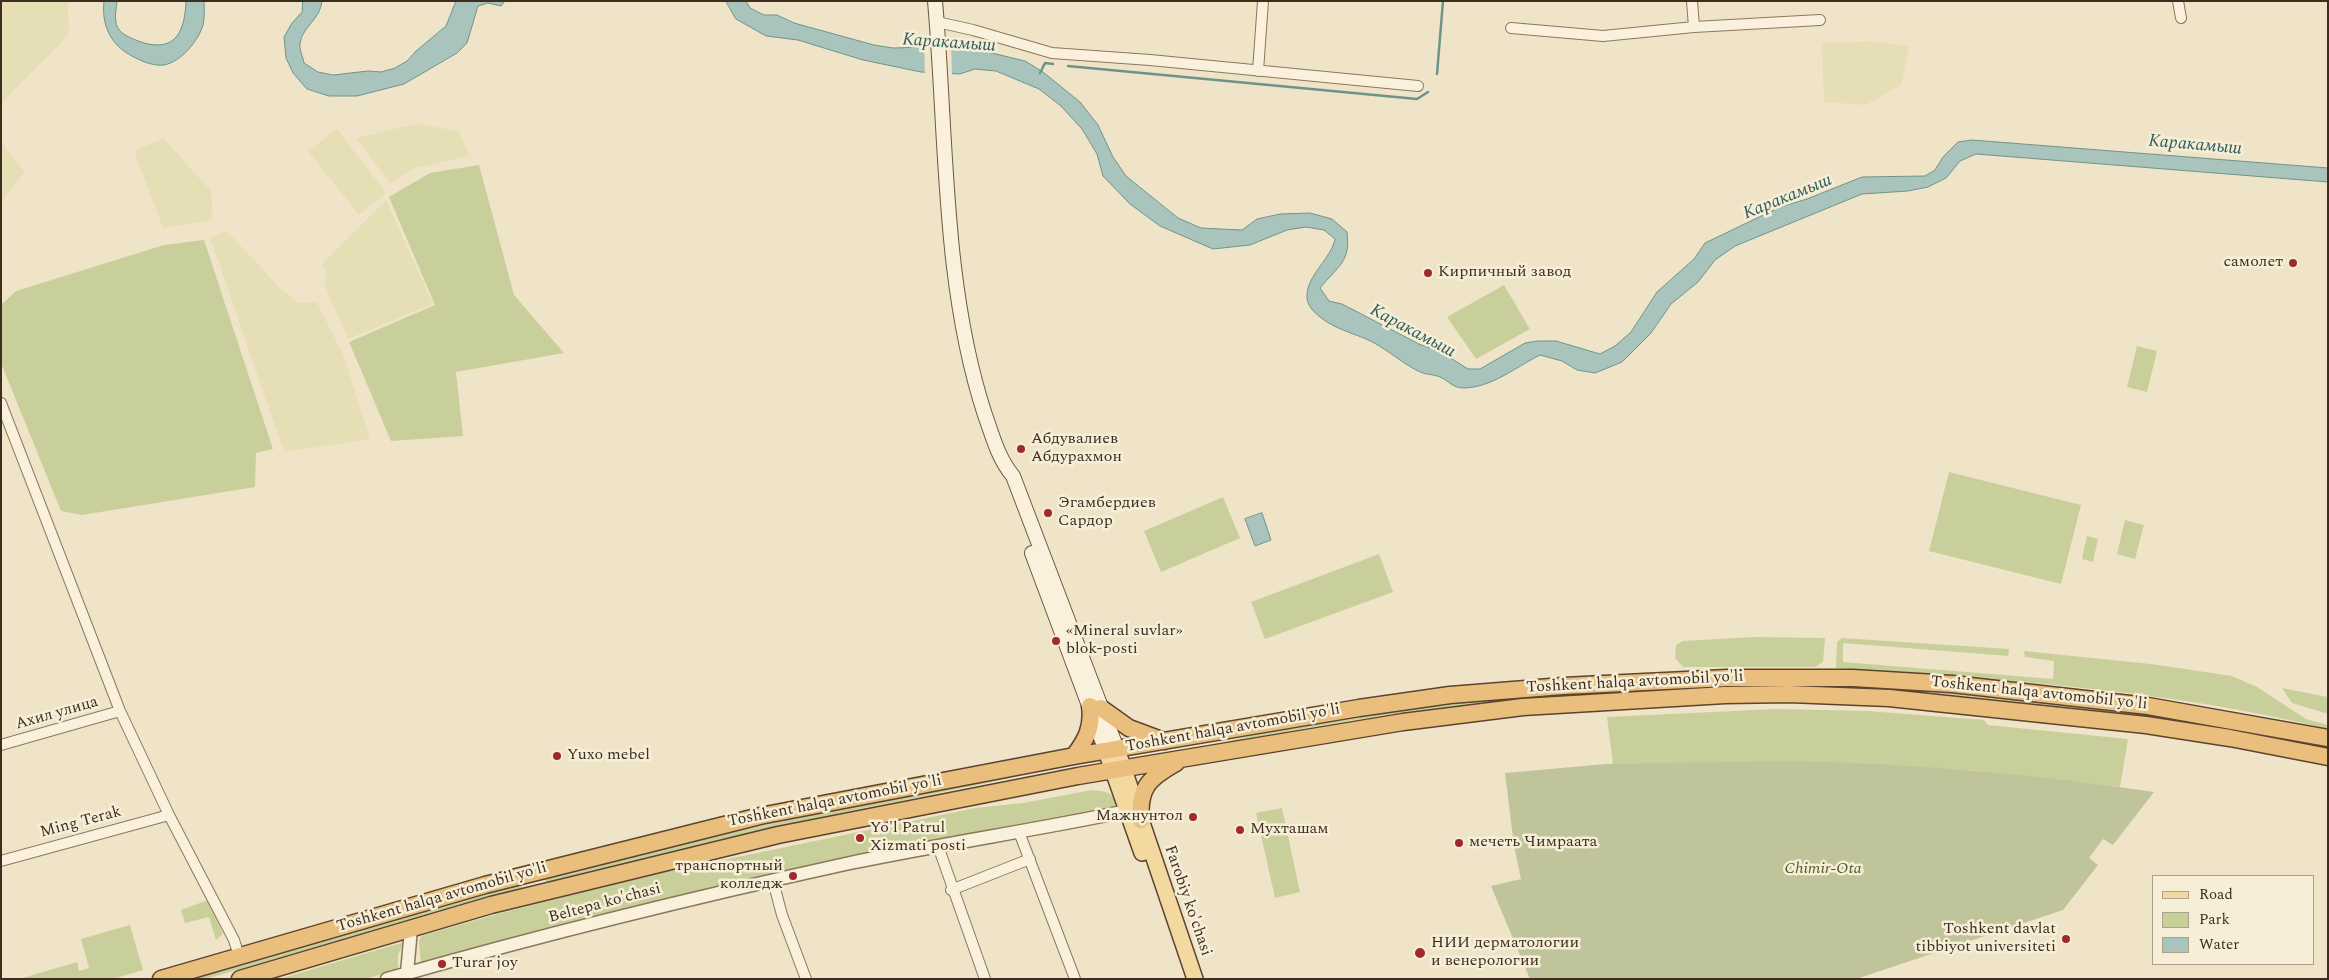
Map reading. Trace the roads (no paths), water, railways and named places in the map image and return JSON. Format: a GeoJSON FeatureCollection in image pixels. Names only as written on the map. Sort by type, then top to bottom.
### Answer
{"type":"FeatureCollection","features":[{"type":"Feature","properties":{"kind":"highway","name":"Toshkent halqa avtomobil yo'li"},"geometry":{"type":"LineString","coordinates":[[161,979],[526,874],[752,818],[1074,756],[1359,708],[1487,692],[1727,678],[1853,678],[1952,684],[2129,704],[2198,714],[2328,738]]}},
{"type":"Feature","properties":{"kind":"highway"},"geometry":{"type":"LineString","coordinates":[[1852,696],[1853,678]]}},
{"type":"Feature","properties":{"kind":"highway","name":"Toshkent halqa avtomobil yo'li"},"geometry":{"type":"LineString","coordinates":[[240,979],[531,894],[778,835],[1118,770],[1403,722],[1523,707],[1725,695],[1852,696],[1962,704],[2110,720],[2189,731],[2328,757]]}},
{"type":"Feature","properties":{"kind":"highway"},"geometry":{"type":"LineString","coordinates":[[1074,756],[1089,731],[1095,707],[1129,728],[1166,741]]}},
{"type":"Feature","properties":{"kind":"highway"},"geometry":{"type":"LineString","coordinates":[[1134,815],[1145,788],[1158,774],[1185,759]]}},
{"type":"Feature","properties":{"kind":"highway"},"geometry":{"type":"LineString","coordinates":[[526,874],[536,882],[531,894]]}},
{"type":"Feature","properties":{"kind":"main road"},"geometry":{"type":"LineString","coordinates":[[935,1],[955,267],[965,331],[981,403],[1003,465],[1013,476],[1111,750]]}},
{"type":"Feature","properties":{"kind":"main road","name":"Farobiy ko'chasi"},"geometry":{"type":"LineString","coordinates":[[1111,750],[1196,979]]}},
{"type":"Feature","properties":{"kind":"main road","name":"Farobiy ko'chasi"},"geometry":{"type":"LineString","coordinates":[[1134,815],[1184,979]]}},
{"type":"Feature","properties":{"kind":"street"},"geometry":{"type":"LineString","coordinates":[[1258,71],[1263,1]]}},
{"type":"Feature","properties":{"kind":"street"},"geometry":{"type":"LineString","coordinates":[[1692,1],[1694,27]]}},
{"type":"Feature","properties":{"kind":"street"},"geometry":{"type":"LineString","coordinates":[[2178,1],[2180,18]]}},
{"type":"Feature","properties":{"kind":"street"},"geometry":{"type":"LineString","coordinates":[[1511,28],[1603,36],[1694,27],[1820,20]]}},
{"type":"Feature","properties":{"kind":"street"},"geometry":{"type":"LineString","coordinates":[[936,22],[973,30],[1052,53],[1150,60],[1418,86]]}},
{"type":"Feature","properties":{"kind":"street"},"geometry":{"type":"LineString","coordinates":[[1,403],[120,711],[169,815],[234,940],[238,956]]}},
{"type":"Feature","properties":{"kind":"street","name":"Ахил улица"},"geometry":{"type":"LineString","coordinates":[[1,745],[120,711]]}},
{"type":"Feature","properties":{"kind":"street","name":"Ming Terak"},"geometry":{"type":"LineString","coordinates":[[1,861],[169,815]]}},
{"type":"Feature","properties":{"kind":"street","name":"Beltepa ko'chasi"},"geometry":{"type":"LineString","coordinates":[[388,979],[408,976],[625,914],[773,880],[938,846],[1134,815]]}},
{"type":"Feature","properties":{"kind":"street"},"geometry":{"type":"LineString","coordinates":[[1019,832],[1075,979]]}},
{"type":"Feature","properties":{"kind":"street"},"geometry":{"type":"LineString","coordinates":[[938,846],[985,979]]}},
{"type":"Feature","properties":{"kind":"street"},"geometry":{"type":"LineString","coordinates":[[952,890],[1030,858]]}},
{"type":"Feature","properties":{"kind":"street"},"geometry":{"type":"LineString","coordinates":[[773,880],[782,915],[806,979]]}},
{"type":"Feature","properties":{"kind":"street"},"geometry":{"type":"LineString","coordinates":[[408,976],[411,929]]}},
{"type":"Feature","properties":{"kind":"water"},"geometry":{"type":"Polygon","coordinates":[[[104,1],[117,1],[116,24],[118,28],[125,35],[144,43],[164,44],[172,41],[177,36],[184,21],[186,1],[204,1],[203,25],[198,37],[177,60],[164,65],[151,64],[129,54],[115,43],[107,29],[104,1]]]}},
{"type":"Feature","properties":{"kind":"water"},"geometry":{"type":"Polygon","coordinates":[[[303,1],[322,1],[321,8],[304,32],[300,43],[304,63],[318,72],[333,75],[368,71],[381,72],[395,68],[407,61],[446,26],[456,1],[505,1],[501,6],[488,3],[478,6],[467,43],[457,53],[404,84],[357,96],[329,96],[307,89],[293,73],[286,58],[284,37],[292,23],[302,12],[303,1]]]}},
{"type":"Feature","properties":{"kind":"water"},"geometry":{"type":"Polygon","coordinates":[[[726,1],[746,1],[750,8],[764,15],[777,15],[794,23],[874,45],[893,48],[963,46],[1025,61],[1043,72],[1080,102],[1098,125],[1113,157],[1126,176],[1178,218],[1201,228],[1242,230],[1257,219],[1280,214],[1310,213],[1332,219],[1347,232],[1348,242],[1342,263],[1320,288],[1329,301],[1342,304],[1419,344],[1441,352],[1468,369],[1480,369],[1525,343],[1537,341],[1556,341],[1600,354],[1615,346],[1631,332],[1657,292],[1694,259],[1705,243],[1780,207],[1807,199],[1862,177],[1925,176],[1935,170],[1943,157],[1958,142],[1972,140],[2328,168],[2328,182],[1976,154],[1960,161],[1946,178],[1928,187],[1908,191],[1862,194],[1735,246],[1715,260],[1698,282],[1671,304],[1651,333],[1622,362],[1595,373],[1577,370],[1562,361],[1540,355],[1493,381],[1483,385],[1460,388],[1440,377],[1418,371],[1373,342],[1329,323],[1312,310],[1307,300],[1308,288],[1333,246],[1335,239],[1324,230],[1306,227],[1287,230],[1250,245],[1213,249],[1160,226],[1130,204],[1103,176],[1097,154],[1082,129],[1061,106],[1039,89],[996,71],[975,69],[960,74],[921,72],[863,60],[798,40],[766,36],[736,19],[726,1]]]}},
{"type":"Feature","properties":{"kind":"water"},"geometry":{"type":"Polygon","coordinates":[[[1262,513],[1271,540],[1255,546],[1245,519],[1262,513]]]}},
{"type":"Feature","properties":{"kind":"waterway"},"geometry":{"type":"LineString","coordinates":[[1437,74],[1443,1]]}},
{"type":"Feature","properties":{"kind":"waterway"},"geometry":{"type":"LineString","coordinates":[[1040,73],[1045,63],[1053,64]]}},
{"type":"Feature","properties":{"kind":"waterway"},"geometry":{"type":"LineString","coordinates":[[1068,66],[1417,99],[1428,92]]}},
{"type":"Feature","properties":{"kind":"place","name":"самолет"},"geometry":{"type":"Point","coordinates":[2293,263]}},
{"type":"Feature","properties":{"kind":"place","name":"Кирпичный завод"},"geometry":{"type":"Point","coordinates":[1428,273]}},
{"type":"Feature","properties":{"kind":"place","name":"Абдувалиев Абдурахмон"},"geometry":{"type":"Point","coordinates":[1021,449]}},
{"type":"Feature","properties":{"kind":"place","name":"Эгамбердиев Сардор"},"geometry":{"type":"Point","coordinates":[1048,513]}},
{"type":"Feature","properties":{"kind":"place","name":"«Mineral suvlar» blok-posti"},"geometry":{"type":"Point","coordinates":[1056,641]}},
{"type":"Feature","properties":{"kind":"place","name":"Yuxo mebel"},"geometry":{"type":"Point","coordinates":[557,756]}},
{"type":"Feature","properties":{"kind":"place","name":"Мажнунтол"},"geometry":{"type":"Point","coordinates":[1193,817]}},
{"type":"Feature","properties":{"kind":"place","name":"Мухташам"},"geometry":{"type":"Point","coordinates":[1240,830]}},
{"type":"Feature","properties":{"kind":"place","name":"Yo'l Patrul Xizmati posti"},"geometry":{"type":"Point","coordinates":[860,838]}},
{"type":"Feature","properties":{"kind":"place","name":"мечеть Чимраата"},"geometry":{"type":"Point","coordinates":[1459,843]}},
{"type":"Feature","properties":{"kind":"place","name":"транспортный колледж"},"geometry":{"type":"Point","coordinates":[793,876]}},
{"type":"Feature","properties":{"kind":"place","name":"Toshkent davlat tibbiyot universiteti"},"geometry":{"type":"Point","coordinates":[2066,939]}},
{"type":"Feature","properties":{"kind":"place","name":"НИИ дерматологии и венерологии"},"geometry":{"type":"Point","coordinates":[1420,953]}},
{"type":"Feature","properties":{"kind":"place","name":"Turar joy"},"geometry":{"type":"Point","coordinates":[442,964]}},
{"type":"Feature","properties":{"kind":"water label","name":"Каракамыш"},"geometry":{"type":"Point","coordinates":[949,44]}},
{"type":"Feature","properties":{"kind":"water label","name":"Каракамыш"},"geometry":{"type":"Point","coordinates":[2195,146]}},
{"type":"Feature","properties":{"kind":"water label","name":"Каракамыш"},"geometry":{"type":"Point","coordinates":[1788,198]}},
{"type":"Feature","properties":{"kind":"water label","name":"Каракамыш"},"geometry":{"type":"Point","coordinates":[1412,332]}},
{"type":"Feature","properties":{"kind":"park label","name":"Chimir-Ota"},"geometry":{"type":"Point","coordinates":[1823,870]}}]}
